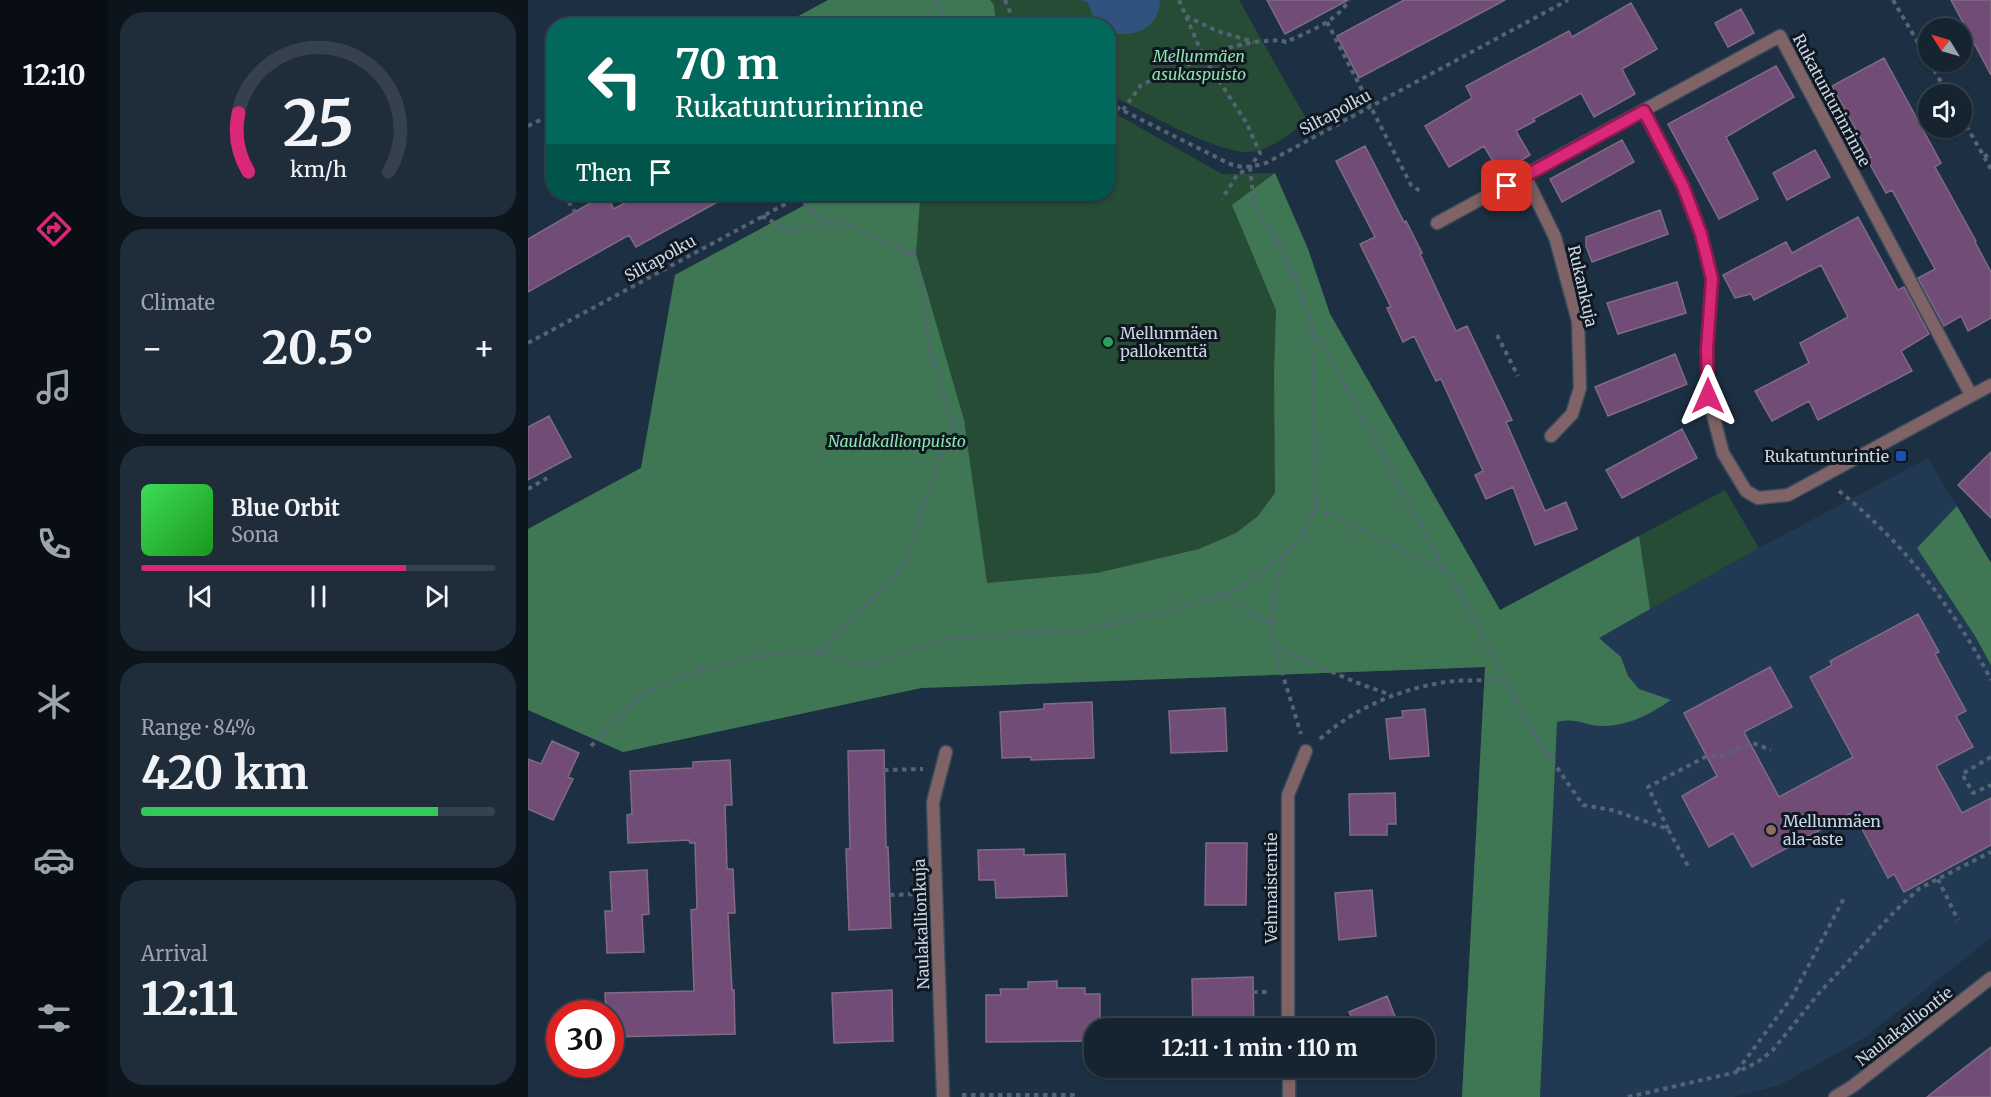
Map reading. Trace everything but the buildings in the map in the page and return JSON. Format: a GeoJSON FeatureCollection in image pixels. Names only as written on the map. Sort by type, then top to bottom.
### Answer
{"type":"FeatureCollection","features":[{"type":"Feature","properties":{"kind":"street","name":"Rukatunturinrinne"},"geometry":{"type":"LineString","coordinates":[[1437,223],[1780,36],[1971,395]]}},
{"type":"Feature","properties":{"kind":"street"},"geometry":{"type":"LineString","coordinates":[[1644,111],[1683,186],[1701,234],[1712,279],[1707,349],[1708,396],[1722,453],[1746,491],[1758,498],[1788,495],[1991,385]]}},
{"type":"Feature","properties":{"kind":"street","name":"Rukankuja"},"geometry":{"type":"LineString","coordinates":[[1525,176],[1554,237],[1578,321],[1580,388],[1572,414],[1551,436]]}},
{"type":"Feature","properties":{"kind":"street","name":"Vehmaistentie"},"geometry":{"type":"LineString","coordinates":[[1288,1018],[1288,795],[1306,751]]}},
{"type":"Feature","properties":{"kind":"street","name":"Naulakallionkuja"},"geometry":{"type":"LineString","coordinates":[[943,1096],[933,802],[946,752]]}},
{"type":"Feature","properties":{"kind":"street","name":"Naulakalliontie"},"geometry":{"type":"LineString","coordinates":[[1835,1097],[1853,1086],[1991,978]]}},
{"type":"Feature","properties":{"kind":"street"},"geometry":{"type":"LineString","coordinates":[[1289,1078],[1289,1097]]}},
{"type":"Feature","properties":{"kind":"path"},"geometry":{"type":"LineString","coordinates":[[934,0],[945,18]]}},
{"type":"Feature","properties":{"kind":"path"},"geometry":{"type":"LineString","coordinates":[[1005,0],[1013,18]]}},
{"type":"Feature","properties":{"kind":"path"},"geometry":{"type":"LineString","coordinates":[[1179,0],[1204,58],[1246,122],[1260,153],[1250,168],[1237,175],[1222,199]]}},
{"type":"Feature","properties":{"kind":"path"},"geometry":{"type":"LineString","coordinates":[[1123,110],[1141,85],[1227,48],[1254,42],[1279,40],[1286,42],[1327,22],[1346,8],[1349,0]]}},
{"type":"Feature","properties":{"kind":"path","name":"Siltapolku"},"geometry":{"type":"LineString","coordinates":[[1250,168],[1266,163],[1568,0]]}},
{"type":"Feature","properties":{"kind":"path"},"geometry":{"type":"LineString","coordinates":[[1893,0],[1942,84]]}},
{"type":"Feature","properties":{"kind":"path"},"geometry":{"type":"LineString","coordinates":[[1186,16],[1217,31],[1254,42]]}},
{"type":"Feature","properties":{"kind":"path"},"geometry":{"type":"LineString","coordinates":[[1327,22],[1411,185],[1420,191]]}},
{"type":"Feature","properties":{"kind":"path"},"geometry":{"type":"LineString","coordinates":[[1116,107],[1227,163],[1250,168]]}},
{"type":"Feature","properties":{"kind":"path"},"geometry":{"type":"LineString","coordinates":[[528,126],[544,118]]}},
{"type":"Feature","properties":{"kind":"path"},"geometry":{"type":"LineString","coordinates":[[1972,136],[1991,169]]}},
{"type":"Feature","properties":{"kind":"path"},"geometry":{"type":"LineString","coordinates":[[1984,157],[1991,153]]}},
{"type":"Feature","properties":{"kind":"path"},"geometry":{"type":"LineString","coordinates":[[1250,168],[1254,206],[1278,243],[1295,276],[1312,327],[1446,573],[1471,612],[1528,726],[1583,805],[1612,810],[1668,829]]}},
{"type":"Feature","properties":{"kind":"path"},"geometry":{"type":"LineString","coordinates":[[568,201],[575,212]]}},
{"type":"Feature","properties":{"kind":"path","name":"Siltapolku"},"geometry":{"type":"LineString","coordinates":[[528,343],[790,201]]}},
{"type":"Feature","properties":{"kind":"path"},"geometry":{"type":"LineString","coordinates":[[802,201],[828,222]]}},
{"type":"Feature","properties":{"kind":"path"},"geometry":{"type":"LineString","coordinates":[[762,216],[789,231],[828,222],[850,225],[886,245],[916,254]]}},
{"type":"Feature","properties":{"kind":"path"},"geometry":{"type":"LineString","coordinates":[[907,251],[924,288],[923,305],[930,350],[955,432]]}},
{"type":"Feature","properties":{"kind":"path"},"geometry":{"type":"LineString","coordinates":[[1312,327],[1316,509],[1307,527],[1292,547],[1276,581],[1270,633],[1306,751],[1336,724],[1391,696],[1441,683],[1505,680]]}},
{"type":"Feature","properties":{"kind":"path"},"geometry":{"type":"LineString","coordinates":[[1497,335],[1518,376]]}},
{"type":"Feature","properties":{"kind":"path"},"geometry":{"type":"LineString","coordinates":[[820,652],[904,567],[933,475],[947,444],[964,420]]}},
{"type":"Feature","properties":{"kind":"path"},"geometry":{"type":"LineString","coordinates":[[528,489],[548,478]]}},
{"type":"Feature","properties":{"kind":"path"},"geometry":{"type":"LineString","coordinates":[[1839,491],[1862,509],[1934,588],[1972,644],[1991,680]]}},
{"type":"Feature","properties":{"kind":"path"},"geometry":{"type":"LineString","coordinates":[[1316,509],[1446,573]]}},
{"type":"Feature","properties":{"kind":"path"},"geometry":{"type":"LineString","coordinates":[[591,746],[638,698],[678,678],[738,659],[798,650],[820,652],[846,661],[870,665],[943,639],[1077,631],[1156,614],[1242,588],[1292,547]]}},
{"type":"Feature","properties":{"kind":"path"},"geometry":{"type":"LineString","coordinates":[[1220,595],[1241,604],[1271,624]]}},
{"type":"Feature","properties":{"kind":"path"},"geometry":{"type":"LineString","coordinates":[[1274,646],[1391,696]]}},
{"type":"Feature","properties":{"kind":"path"},"geometry":{"type":"LineString","coordinates":[[1689,868],[1648,787],[1707,756],[1720,756],[1753,743],[1771,750]]}},
{"type":"Feature","properties":{"kind":"path"},"geometry":{"type":"LineString","coordinates":[[1991,756],[1962,774],[1973,793],[1991,785]]}},
{"type":"Feature","properties":{"kind":"path"},"geometry":{"type":"LineString","coordinates":[[884,770],[942,768]]}},
{"type":"Feature","properties":{"kind":"path"},"geometry":{"type":"LineString","coordinates":[[1628,1097],[1737,1072],[1756,1064],[1772,1051],[1820,992],[1895,911],[1920,888],[1991,852]]}},
{"type":"Feature","properties":{"kind":"path"},"geometry":{"type":"LineString","coordinates":[[1938,879],[1958,920]]}},
{"type":"Feature","properties":{"kind":"path"},"geometry":{"type":"LineString","coordinates":[[890,894],[936,894]]}},
{"type":"Feature","properties":{"kind":"path"},"geometry":{"type":"LineString","coordinates":[[1737,1072],[1791,997],[1844,898]]}},
{"type":"Feature","properties":{"kind":"path"},"geometry":{"type":"LineString","coordinates":[[943,1096],[1073,1095],[1073,1097]]}},
{"type":"Feature","properties":{"kind":"shaded area"},"geometry":{"type":"Polygon","coordinates":[[[1081,0],[1160,0],[1159,10],[1150,24],[1135,33],[1127,34],[1116,33],[1116,18],[1095,18],[1088,3],[1081,0]]]}},
{"type":"Feature","properties":{"kind":"shaded area","name":"Mellunmäen ala-aste"},"geometry":{"type":"Polygon","coordinates":[[[1928,458],[1991,563],[1991,938],[1864,1038],[1780,1085],[1733,1097],[1540,1097],[1559,660],[1759,548],[1928,458]]]}},
{"type":"Feature","properties":{"kind":"green space","name":"Mellunmäen asukaspuisto"},"geometry":{"type":"Polygon","coordinates":[[[828,0],[1239,0],[1308,122],[1273,145],[1258,151],[1236,151],[1199,139],[1116,98],[1116,18],[796,18],[828,0]]]}},
{"type":"Feature","properties":{"kind":"green space"},"geometry":{"type":"Polygon","coordinates":[[[828,0],[990,0],[994,5],[995,18],[795,18],[828,0]]]}},
{"type":"Feature","properties":{"kind":"green space","name":"Naulakallionpuisto"},"geometry":{"type":"Polygon","coordinates":[[[1116,114],[1222,174],[1275,173],[1308,249],[1330,314],[1500,610],[1725,490],[1759,548],[1559,660],[1540,1097],[1462,1097],[1485,667],[921,688],[623,752],[528,710],[528,529],[641,468],[675,275],[812,201],[1116,201],[1116,114]]]}},
{"type":"Feature","properties":{"kind":"green space","name":"Naulakallionpuisto"},"geometry":{"type":"Polygon","coordinates":[[[1275,173],[1308,249],[1330,314],[1500,610],[1639,536],[1650,609],[1599,638],[1621,657],[1628,676],[1639,689],[1671,700],[1647,714],[1621,724],[1596,726],[1576,721],[1557,722],[1540,1097],[1462,1097],[1485,667],[921,688],[623,752],[528,710],[528,529],[641,468],[675,275],[812,201],[920,201],[916,254],[964,420],[987,583],[1097,573],[1199,549],[1236,533],[1258,516],[1275,493],[1276,310],[1232,205],[1275,173]]]}},
{"type":"Feature","properties":{"kind":"green space"},"geometry":{"type":"Polygon","coordinates":[[[1957,506],[1991,563],[1991,665],[1975,636],[1917,548],[1957,506]]]}},
{"type":"Feature","properties":{"kind":"place","name":"Mellunmäen pallokenttä"},"geometry":{"type":"Point","coordinates":[1108,342]}},
{"type":"Feature","properties":{"kind":"place","name":"Rukatunturintie"},"geometry":{"type":"Point","coordinates":[1901,456]}},
{"type":"Feature","properties":{"kind":"place","name":"Mellunmäen ala-aste"},"geometry":{"type":"Point","coordinates":[1771,830]}},
{"type":"Feature","properties":{"kind":"route"},"geometry":{"type":"LineString","coordinates":[[1507,186],[1644,111],[1683,186],[1701,234],[1712,279],[1707,349],[1708,396]]}}]}
